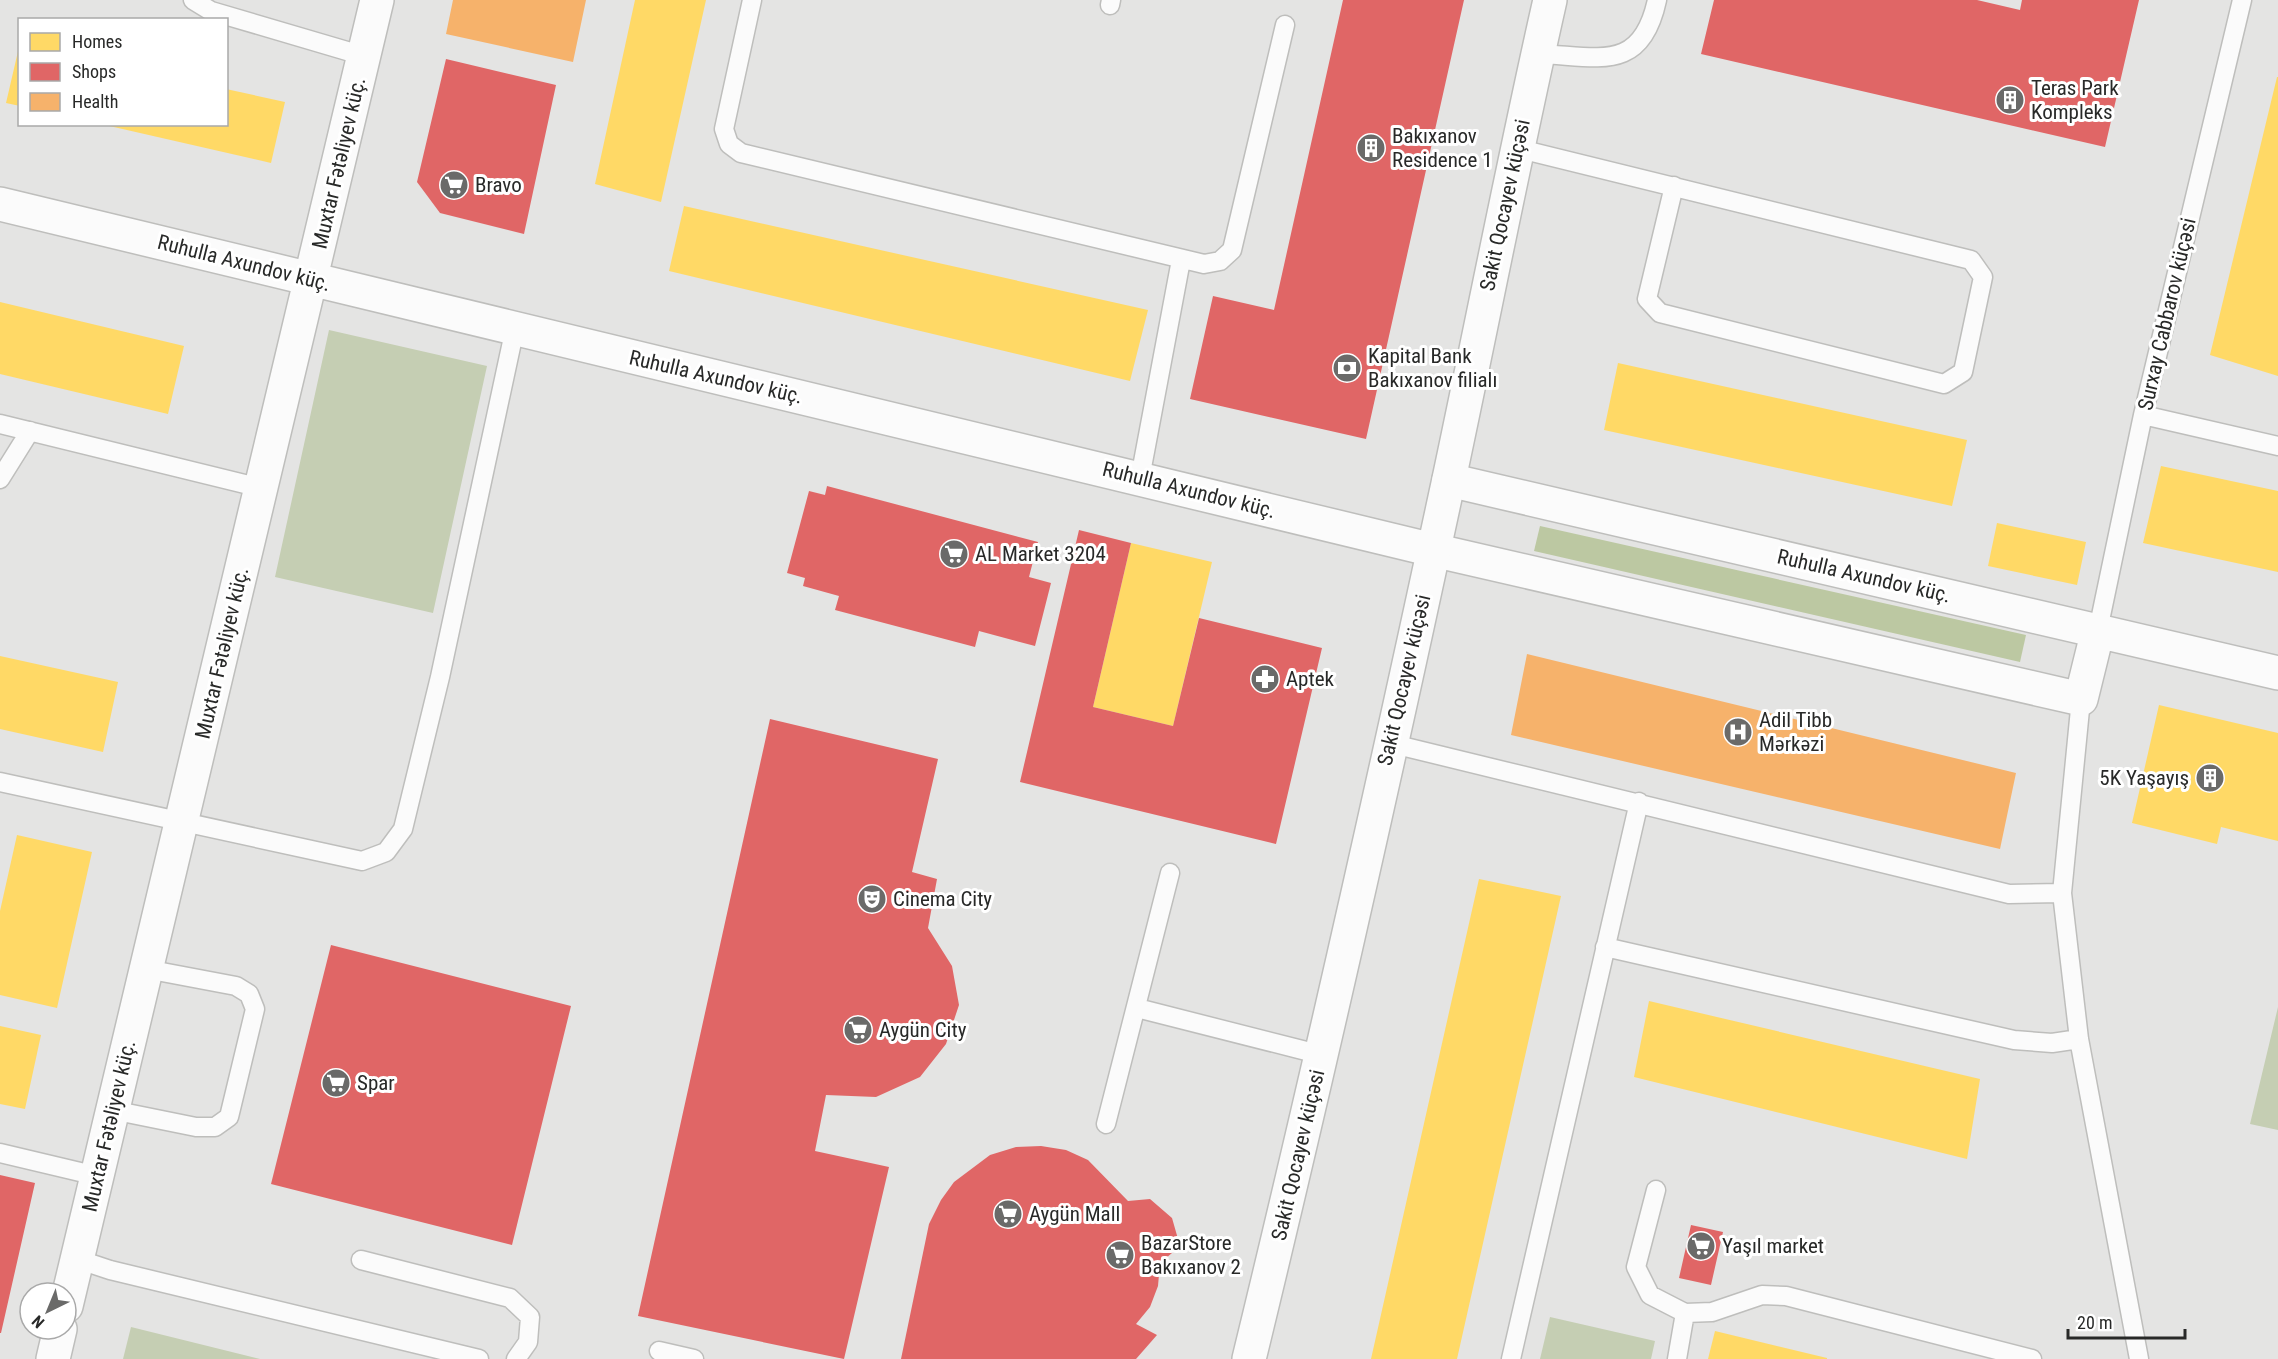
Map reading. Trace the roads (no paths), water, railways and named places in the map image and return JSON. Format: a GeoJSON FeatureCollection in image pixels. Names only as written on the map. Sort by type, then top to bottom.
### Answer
{"type":"FeatureCollection","features":[{"type":"Feature","properties":{"kind":"street","name":"Muxtar Fətəliyev küç."},"geometry":{"type":"LineString","coordinates":[[72,1281],[377,0]]}},
{"type":"Feature","properties":{"kind":"street","name":"Sakit Qocayev küçəsi"},"geometry":{"type":"LineString","coordinates":[[1249,1359],[1322,1056],[1389,743],[1449,480],[1516,148],[1550,0]]}},
{"type":"Feature","properties":{"kind":"street","name":"Ruhulla Axundov küç."},"geometry":{"type":"LineString","coordinates":[[0,204],[1140,477],[1433,550],[2081,699]]}},
{"type":"Feature","properties":{"kind":"street","name":"Ruhulla Axundov küç."},"geometry":{"type":"LineString","coordinates":[[1449,480],[2278,673]]}},
{"type":"Feature","properties":{"kind":"street"},"geometry":{"type":"LineString","coordinates":[[2081,699],[2098,630]]}},
{"type":"Feature","properties":{"kind":"street"},"geometry":{"type":"LineString","coordinates":[[53,1359],[57,1341]]}},
{"type":"Feature","properties":{"kind":"lane"},"geometry":{"type":"LineString","coordinates":[[193,0],[211,11],[364,56]]}},
{"type":"Feature","properties":{"kind":"lane"},"geometry":{"type":"LineString","coordinates":[[752,0],[724,129],[729,144],[741,153],[1204,264],[1220,261],[1232,250],[1285,25]]}},
{"type":"Feature","properties":{"kind":"lane"},"geometry":{"type":"LineString","coordinates":[[1538,54],[1617,57],[1636,47],[1652,24],[1657,0]]}},
{"type":"Feature","properties":{"kind":"lane","name":"Surxay Cabbarov küçəsi"},"geometry":{"type":"LineString","coordinates":[[2098,630],[2143,415],[2242,0]]}},
{"type":"Feature","properties":{"kind":"lane"},"geometry":{"type":"LineString","coordinates":[[1516,148],[1674,186],[1971,260],[1983,277],[1963,372],[1944,384],[1660,314],[1647,299],[1674,186]]}},
{"type":"Feature","properties":{"kind":"lane"},"geometry":{"type":"LineString","coordinates":[[1140,477],[1181,260]]}},
{"type":"Feature","properties":{"kind":"lane"},"geometry":{"type":"LineString","coordinates":[[0,782],[362,861],[386,852],[403,829],[443,666],[515,328]]}},
{"type":"Feature","properties":{"kind":"lane"},"geometry":{"type":"LineString","coordinates":[[2143,415],[2278,446]]}},
{"type":"Feature","properties":{"kind":"lane"},"geometry":{"type":"LineString","coordinates":[[0,424],[261,488]]}},
{"type":"Feature","properties":{"kind":"lane"},"geometry":{"type":"LineString","coordinates":[[0,479],[30,431]]}},
{"type":"Feature","properties":{"kind":"lane"},"geometry":{"type":"LineString","coordinates":[[2081,699],[2062,893],[2079,1039],[2139,1359]]}},
{"type":"Feature","properties":{"kind":"lane"},"geometry":{"type":"LineString","coordinates":[[1389,743],[1640,802],[2008,894],[2062,893]]}},
{"type":"Feature","properties":{"kind":"lane"},"geometry":{"type":"LineString","coordinates":[[1511,1359],[1640,802]]}},
{"type":"Feature","properties":{"kind":"lane"},"geometry":{"type":"LineString","coordinates":[[1106,1124],[1170,873]]}},
{"type":"Feature","properties":{"kind":"lane"},"geometry":{"type":"LineString","coordinates":[[1605,947],[2014,1040],[2052,1043],[2079,1039]]}},
{"type":"Feature","properties":{"kind":"lane"},"geometry":{"type":"LineString","coordinates":[[112,1110],[196,1127],[215,1127],[229,1117],[255,1008],[249,994],[236,986],[146,969]]}},
{"type":"Feature","properties":{"kind":"lane"},"geometry":{"type":"LineString","coordinates":[[1137,1008],[1322,1056]]}},
{"type":"Feature","properties":{"kind":"lane"},"geometry":{"type":"LineString","coordinates":[[0,1153],[97,1176]]}},
{"type":"Feature","properties":{"kind":"lane"},"geometry":{"type":"LineString","coordinates":[[1656,1190],[1636,1267],[1650,1295],[1685,1313],[1713,1312],[1762,1295],[1786,1296],[2032,1359]]}},
{"type":"Feature","properties":{"kind":"lane"},"geometry":{"type":"LineString","coordinates":[[77,1259],[110,1270],[479,1359]]}},
{"type":"Feature","properties":{"kind":"lane"},"geometry":{"type":"LineString","coordinates":[[361,1260],[510,1298],[530,1317],[528,1342],[516,1359]]}},
{"type":"Feature","properties":{"kind":"lane"},"geometry":{"type":"LineString","coordinates":[[1677,1359],[1685,1313]]}},
{"type":"Feature","properties":{"kind":"lane"},"geometry":{"type":"LineString","coordinates":[[659,1351],[694,1359]]}},
{"type":"Feature","properties":{"kind":"place","name":"Teras Park Kompleks"},"geometry":{"type":"Point","coordinates":[2010,100]}},
{"type":"Feature","properties":{"kind":"place","name":"Bakıxanov Residence 1"},"geometry":{"type":"Point","coordinates":[1371,148]}},
{"type":"Feature","properties":{"kind":"place","name":"Bravo"},"geometry":{"type":"Point","coordinates":[454,185]}},
{"type":"Feature","properties":{"kind":"place","name":"Kapital Bank Bakıxanov filialı"},"geometry":{"type":"Point","coordinates":[1347,368]}},
{"type":"Feature","properties":{"kind":"place","name":"AL Market 3204"},"geometry":{"type":"Point","coordinates":[954,554]}},
{"type":"Feature","properties":{"kind":"place","name":"Aptek"},"geometry":{"type":"Point","coordinates":[1265,679]}},
{"type":"Feature","properties":{"kind":"place","name":"Adil Tibb Mərkəzi"},"geometry":{"type":"Point","coordinates":[1738,732]}},
{"type":"Feature","properties":{"kind":"place","name":"5K Yaşayış"},"geometry":{"type":"Point","coordinates":[2210,778]}},
{"type":"Feature","properties":{"kind":"place","name":"Cinema City"},"geometry":{"type":"Point","coordinates":[872,899]}},
{"type":"Feature","properties":{"kind":"place","name":"Aygün City"},"geometry":{"type":"Point","coordinates":[858,1030]}},
{"type":"Feature","properties":{"kind":"place","name":"Spar"},"geometry":{"type":"Point","coordinates":[336,1083]}},
{"type":"Feature","properties":{"kind":"place","name":"Aygün Mall"},"geometry":{"type":"Point","coordinates":[1008,1214]}},
{"type":"Feature","properties":{"kind":"place","name":"Yaşıl market"},"geometry":{"type":"Point","coordinates":[1701,1246]}},
{"type":"Feature","properties":{"kind":"place","name":"BazarStore Bakıxanov 2"},"geometry":{"type":"Point","coordinates":[1120,1255]}}]}
